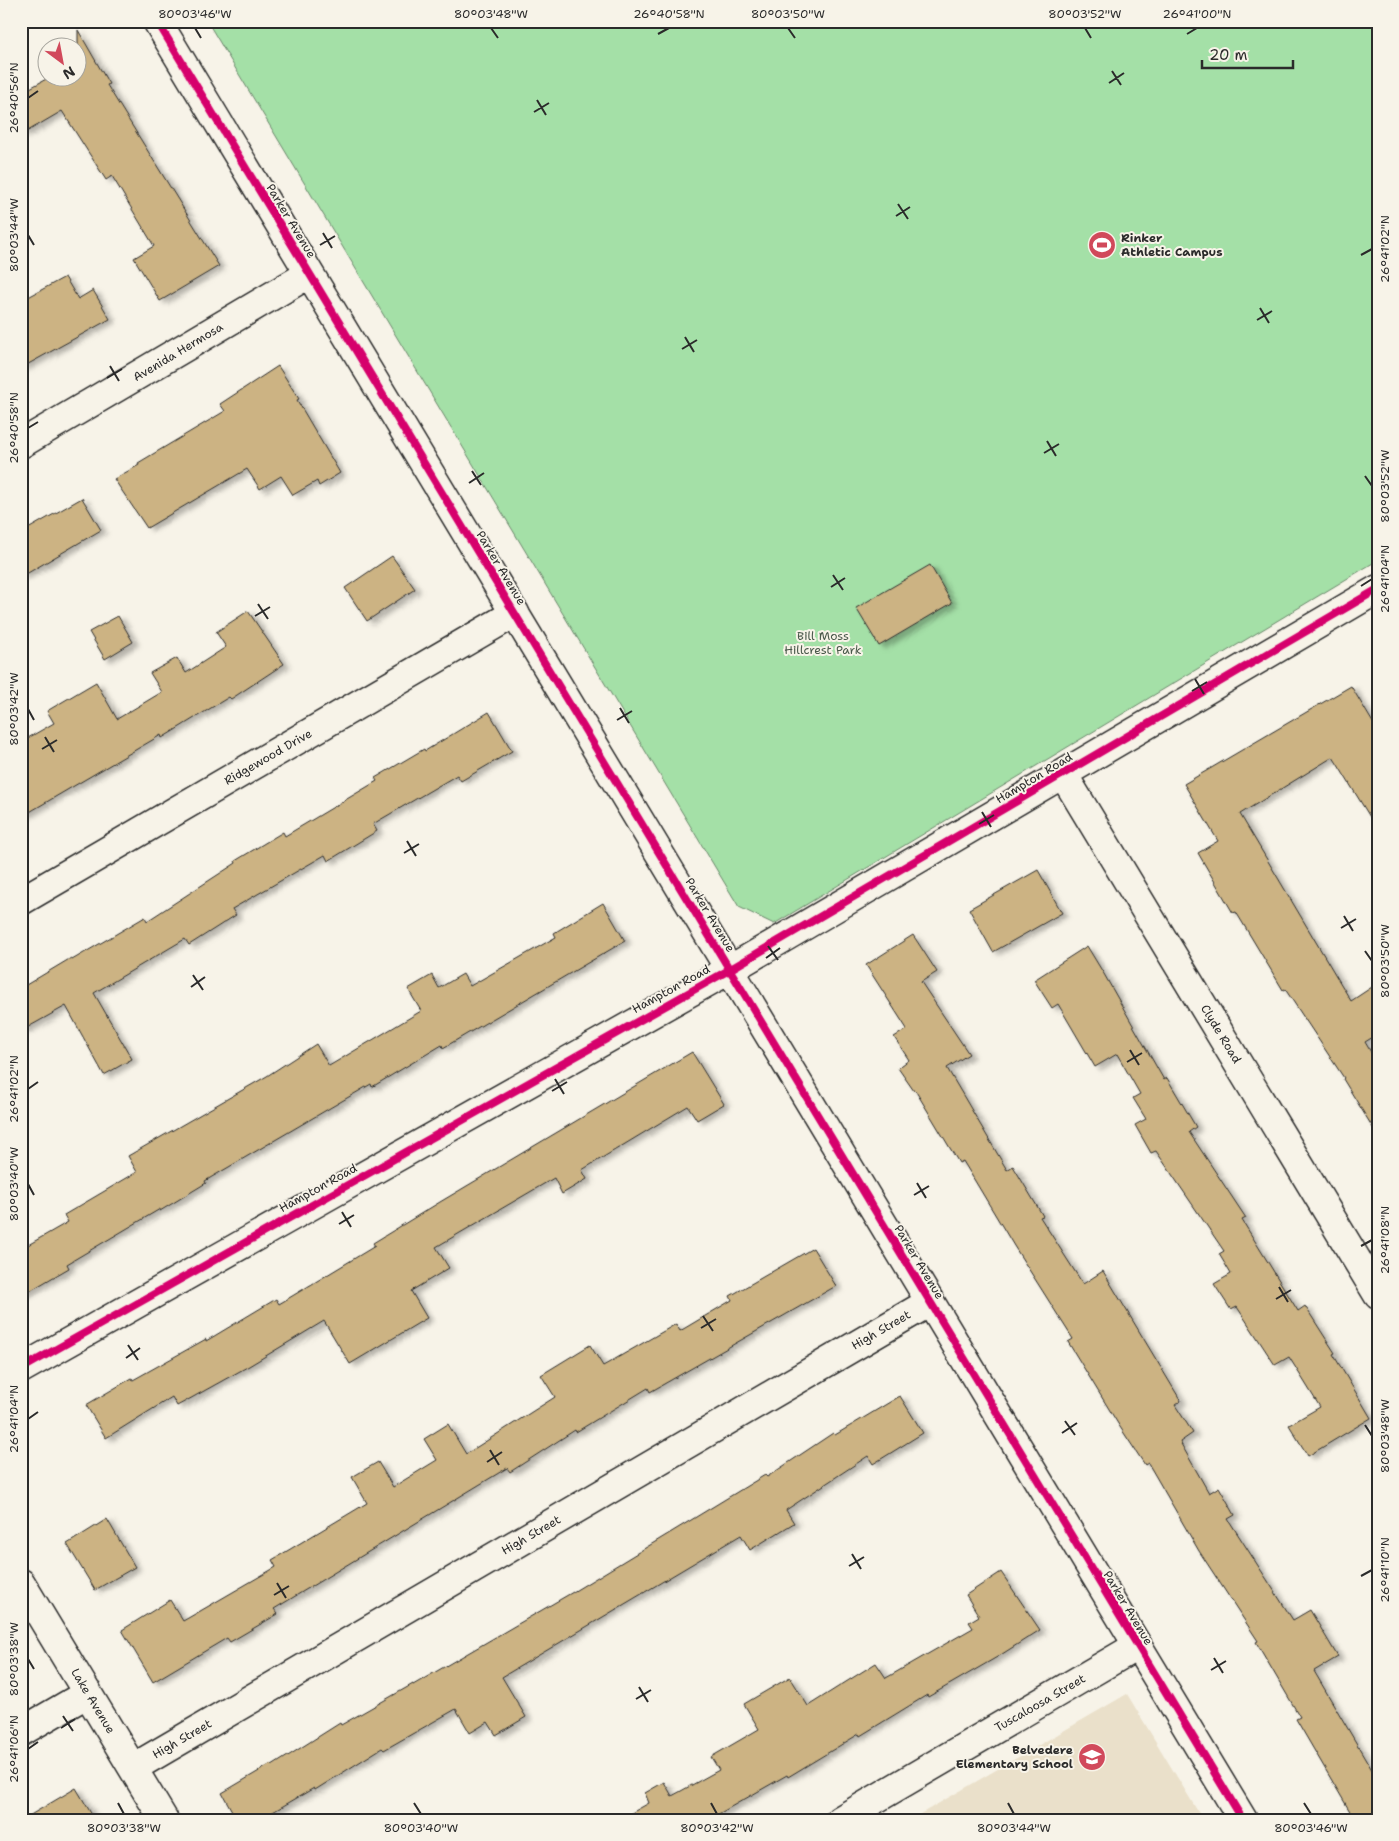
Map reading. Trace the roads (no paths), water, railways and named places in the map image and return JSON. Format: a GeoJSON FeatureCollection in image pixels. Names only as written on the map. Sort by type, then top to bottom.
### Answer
{"type":"FeatureCollection","features":[{"type":"Feature","properties":{"kind":"street","name":"Parker Avenue"},"geometry":{"type":"LineString","coordinates":[[157,21],[1243,1820]]}},
{"type":"Feature","properties":{"kind":"street","name":"Avenida Hermosa"},"geometry":{"type":"LineString","coordinates":[[21,444],[310,274]]}},
{"type":"Feature","properties":{"kind":"street","name":"Hampton Road"},"geometry":{"type":"LineString","coordinates":[[21,1369],[729,970],[1378,589]]}},
{"type":"Feature","properties":{"kind":"street","name":"Ridgewood Drive"},"geometry":{"type":"LineString","coordinates":[[21,901],[515,613]]}},
{"type":"Feature","properties":{"kind":"street","name":"Clyde Road"},"geometry":{"type":"LineString","coordinates":[[1063,774],[1378,1295]]}},
{"type":"Feature","properties":{"kind":"street","name":"High Street"},"geometry":{"type":"LineString","coordinates":[[133,1768],[930,1302]]}},
{"type":"Feature","properties":{"kind":"street","name":"Lake Avenue"},"geometry":{"type":"LineString","coordinates":[[21,1583],[164,1820]]}},
{"type":"Feature","properties":{"kind":"street","name":"Tuscaloosa Street"},"geometry":{"type":"LineString","coordinates":[[840,1820],[1137,1646]]}},
{"type":"Feature","properties":{"kind":"street"},"geometry":{"type":"LineString","coordinates":[[21,1732],[88,1693]]}},
{"type":"Feature","properties":{"kind":"place","name":"Rinker Athletic Campus"},"geometry":{"type":"Point","coordinates":[1102,245]}},
{"type":"Feature","properties":{"kind":"place","name":"Belvedere Elementary School"},"geometry":{"type":"Point","coordinates":[1092,1757]}},
{"type":"Feature","properties":{"kind":"park label","name":"Bill Moss Hillcrest Park"},"geometry":{"type":"Point","coordinates":[823,643]}}]}
